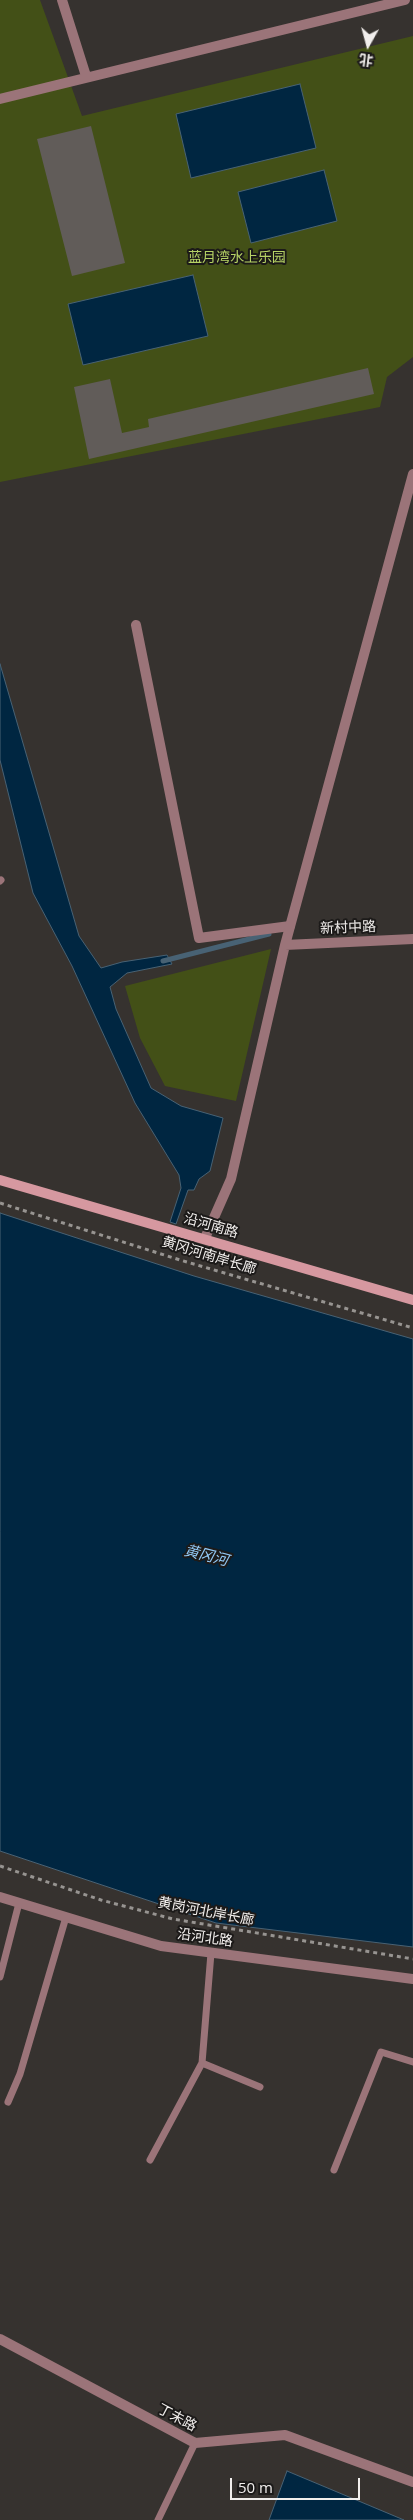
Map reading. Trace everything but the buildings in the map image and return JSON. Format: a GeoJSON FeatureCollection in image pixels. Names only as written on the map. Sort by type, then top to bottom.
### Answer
{"type":"FeatureCollection","features":[{"type":"Feature","properties":{"kind":"main road","name":"沿河南路"},"geometry":{"type":"LineString","coordinates":[[0,1180],[205,1238],[413,1300]]}},
{"type":"Feature","properties":{"kind":"street"},"geometry":{"type":"LineString","coordinates":[[62,0],[86,76]]}},
{"type":"Feature","properties":{"kind":"street"},"geometry":{"type":"LineString","coordinates":[[0,99],[86,76],[405,0]]}},
{"type":"Feature","properties":{"kind":"street"},"geometry":{"type":"LineString","coordinates":[[205,1238],[231,1179],[285,945],[413,474]]}},
{"type":"Feature","properties":{"kind":"street"},"geometry":{"type":"LineString","coordinates":[[136,625],[199,938],[290,926]]}},
{"type":"Feature","properties":{"kind":"street","name":"新村中路"},"geometry":{"type":"LineString","coordinates":[[285,945],[413,939]]}},
{"type":"Feature","properties":{"kind":"street","name":"沿河北路"},"geometry":{"type":"LineString","coordinates":[[0,1897],[160,1946],[413,1979]]}},
{"type":"Feature","properties":{"kind":"street","name":"丁未路"},"geometry":{"type":"LineString","coordinates":[[0,2339],[195,2443],[285,2435],[413,2482]]}},
{"type":"Feature","properties":{"kind":"lane"},"geometry":{"type":"LineString","coordinates":[[0,1977],[20,1904]]}},
{"type":"Feature","properties":{"kind":"lane"},"geometry":{"type":"LineString","coordinates":[[8,2102],[20,2074],[66,1917]]}},
{"type":"Feature","properties":{"kind":"lane"},"geometry":{"type":"LineString","coordinates":[[150,2160],[202,2063],[211,1953]]}},
{"type":"Feature","properties":{"kind":"lane"},"geometry":{"type":"LineString","coordinates":[[334,2170],[381,2052],[413,2062]]}},
{"type":"Feature","properties":{"kind":"lane"},"geometry":{"type":"LineString","coordinates":[[202,2063],[260,2088]]}},
{"type":"Feature","properties":{"kind":"lane"},"geometry":{"type":"LineString","coordinates":[[158,2520],[195,2443]]}},
{"type":"Feature","properties":{"kind":"path","name":"黄冈河南岸长廊"},"geometry":{"type":"LineString","coordinates":[[0,1204],[180,1260],[413,1328]]}},
{"type":"Feature","properties":{"kind":"path","name":"黄岗河北岸长廊"},"geometry":{"type":"LineString","coordinates":[[0,1866],[101,1900],[173,1919],[413,1959]]}},
{"type":"Feature","properties":{"kind":"green space","name":"蓝月湾水上乐园"},"geometry":{"type":"Polygon","coordinates":[[[0,0],[40,0],[82,116],[413,36],[413,357],[387,377],[380,407],[0,482],[0,0]]]}},
{"type":"Feature","properties":{"kind":"green space"},"geometry":{"type":"Polygon","coordinates":[[[271,949],[236,1101],[165,1086],[140,1038],[125,986],[271,949]]]}},
{"type":"Feature","properties":{"kind":"water"},"geometry":{"type":"Polygon","coordinates":[[[300,84],[316,148],[191,178],[176,114],[300,84]]]}},
{"type":"Feature","properties":{"kind":"water"},"geometry":{"type":"Polygon","coordinates":[[[324,170],[337,221],[251,243],[238,192],[324,170]]]}},
{"type":"Feature","properties":{"kind":"water"},"geometry":{"type":"Polygon","coordinates":[[[193,275],[208,336],[83,365],[68,304],[193,275]]]}},
{"type":"Feature","properties":{"kind":"water"},"geometry":{"type":"Polygon","coordinates":[[[0,664],[79,936],[101,968],[122,962],[167,955],[172,964],[127,973],[110,987],[116,1009],[151,1088],[181,1106],[223,1118],[210,1171],[199,1179],[194,1190],[188,1190],[176,1224],[170,1222],[181,1188],[179,1175],[135,1103],[72,966],[33,893],[0,760],[0,664]]]}},
{"type":"Feature","properties":{"kind":"water","name":"黄冈河"},"geometry":{"type":"Polygon","coordinates":[[[0,1213],[194,1276],[413,1339],[413,1947],[216,1923],[0,1851],[0,1213]]]}},
{"type":"Feature","properties":{"kind":"water"},"geometry":{"type":"Polygon","coordinates":[[[287,2471],[404,2520],[269,2520],[287,2471]]]}},
{"type":"Feature","properties":{"kind":"waterway"},"geometry":{"type":"LineString","coordinates":[[163,961],[269,934]]}}]}
